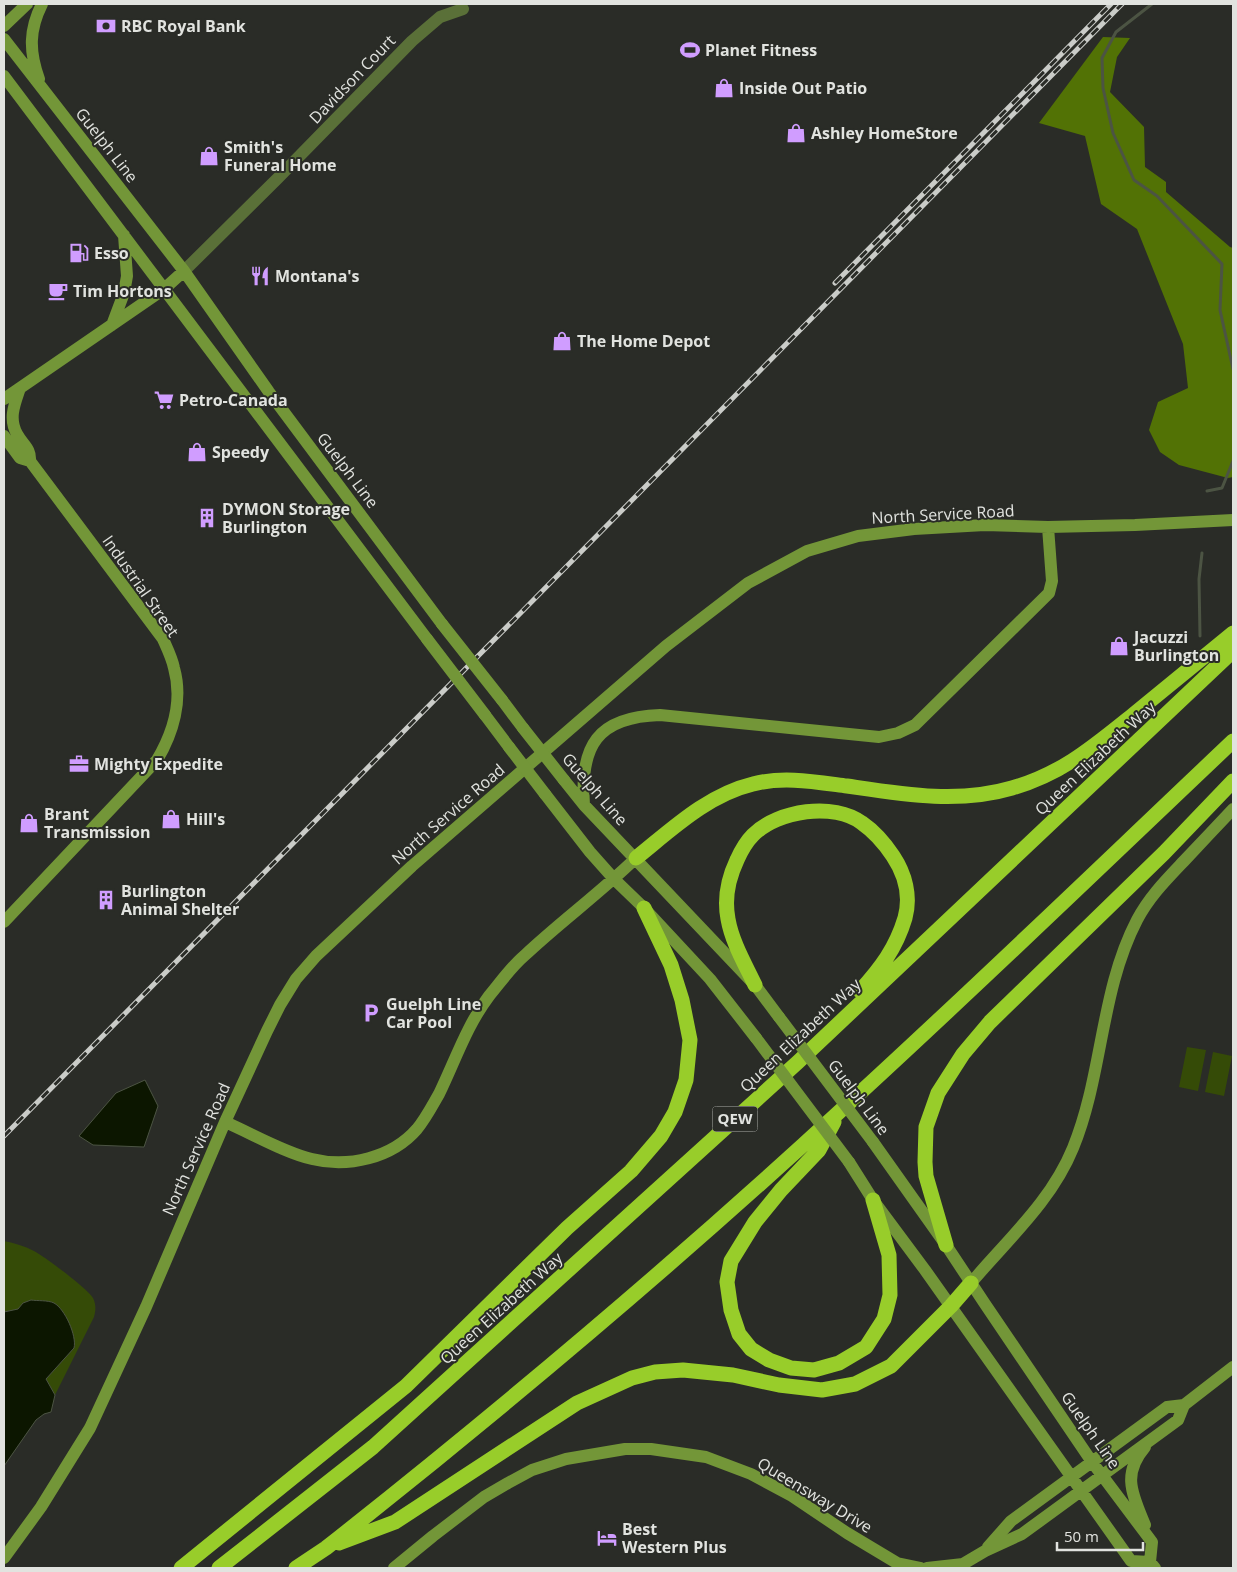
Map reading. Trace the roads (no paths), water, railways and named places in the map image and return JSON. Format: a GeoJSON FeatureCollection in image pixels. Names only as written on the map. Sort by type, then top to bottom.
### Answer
{"type":"FeatureCollection","features":[{"type":"Feature","properties":{"kind":"highway"},"geometry":{"type":"LineString","coordinates":[[636,858],[674,826],[702,807],[729,792],[754,783],[780,780],[809,781],[886,792],[956,797],[985,795],[1046,777],[1083,755],[1233,633]]}},
{"type":"Feature","properties":{"kind":"highway","name":"Queen Elizabeth Way"},"geometry":{"type":"LineString","coordinates":[[219,1568],[373,1447],[798,1062],[1233,651]]}},
{"type":"Feature","properties":{"kind":"highway"},"geometry":{"type":"LineString","coordinates":[[296,1568],[326,1548],[511,1400],[733,1208],[840,1112],[1233,741]]}},
{"type":"Feature","properties":{"kind":"highway"},"geometry":{"type":"LineString","coordinates":[[946,1245],[926,1176],[926,1127],[938,1093],[962,1054],[990,1022],[1164,853],[1233,781]]}},
{"type":"Feature","properties":{"kind":"highway"},"geometry":{"type":"LineString","coordinates":[[755,986],[737,949],[728,920],[726,899],[729,876],[742,849],[753,835],[769,822],[801,811],[838,813],[861,822],[885,844],[901,868],[907,888],[906,916],[894,949],[873,977],[798,1062]]}},
{"type":"Feature","properties":{"kind":"highway"},"geometry":{"type":"LineString","coordinates":[[181,1568],[406,1386],[567,1228],[631,1171],[661,1136],[675,1112],[686,1080],[690,1040],[682,1000],[671,965],[644,908]]}},
{"type":"Feature","properties":{"kind":"highway"},"geometry":{"type":"LineString","coordinates":[[840,1112],[819,1150],[781,1190],[755,1222],[731,1261],[727,1282],[731,1310],[739,1334],[751,1349],[769,1360],[791,1368],[814,1370],[839,1364],[866,1347],[884,1320],[890,1296],[888,1255],[873,1200]]}},
{"type":"Feature","properties":{"kind":"highway"},"geometry":{"type":"LineString","coordinates":[[326,1548],[395,1522],[576,1402],[632,1378],[655,1372],[683,1370],[733,1375],[779,1385],[822,1390],[855,1384],[891,1366],[951,1306],[970,1283]]}},
{"type":"Feature","properties":{"kind":"main road"},"geometry":{"type":"LineString","coordinates":[[4,26],[27,4]]}},
{"type":"Feature","properties":{"kind":"main road"},"geometry":{"type":"LineString","coordinates":[[42,4],[32,26],[31,42],[34,67],[47,94]]}},
{"type":"Feature","properties":{"kind":"main road","name":"Guelph Line"},"geometry":{"type":"LineString","coordinates":[[4,39],[184,271],[270,392],[442,624],[564,780],[584,805],[755,986],[779,1017],[873,1142],[946,1245],[1101,1475],[1152,1542]]}},
{"type":"Feature","properties":{"kind":"main road"},"geometry":{"type":"LineString","coordinates":[[4,76],[427,639],[589,851],[710,979],[756,1038],[849,1162],[873,1200],[951,1306],[1132,1561],[1153,1565],[1152,1542],[1132,1493],[1130,1480],[1132,1467],[1138,1455],[1153,1438]]}},
{"type":"Feature","properties":{"kind":"main road"},"geometry":{"type":"LineString","coordinates":[[112,325],[124,293],[127,276],[124,235]]}},
{"type":"Feature","properties":{"kind":"main road","name":"Davidson Court"},"geometry":{"type":"LineString","coordinates":[[4,399],[164,289],[184,271]]}},
{"type":"Feature","properties":{"kind":"main road","name":"Industrial Street"},"geometry":{"type":"LineString","coordinates":[[20,388],[12,417],[16,433],[31,453],[30,461]]}},
{"type":"Feature","properties":{"kind":"main road","name":"Industrial Street"},"geometry":{"type":"LineString","coordinates":[[4,436],[20,458],[30,461],[163,639],[174,667],[177,686],[177,705],[174,723],[157,760],[4,922]]}},
{"type":"Feature","properties":{"kind":"main road","name":"North Service Road"},"geometry":{"type":"LineString","coordinates":[[4,1558],[41,1506],[90,1428],[146,1307],[225,1122],[280,1004],[296,980],[316,956],[412,866],[666,646],[748,583],[807,550],[858,536],[914,529],[985,525],[1048,527],[1233,520]]}},
{"type":"Feature","properties":{"kind":"main road"},"geometry":{"type":"LineString","coordinates":[[584,805],[583,776],[585,762],[591,746],[601,733],[612,725],[641,715],[660,715],[879,737],[898,733],[915,724],[1049,593],[1052,581],[1048,527]]}},
{"type":"Feature","properties":{"kind":"main road"},"geometry":{"type":"LineString","coordinates":[[970,1283],[1032,1215],[1052,1187],[1073,1149],[1086,1108],[1111,992],[1125,945],[1137,920],[1151,896],[1233,809]]}},
{"type":"Feature","properties":{"kind":"main road"},"geometry":{"type":"LineString","coordinates":[[225,1122],[312,1159],[337,1162],[357,1161],[378,1155],[403,1142],[416,1130],[428,1113],[470,1026],[488,997],[523,957],[636,858]]}},
{"type":"Feature","properties":{"kind":"main road"},"geometry":{"type":"LineString","coordinates":[[927,1568],[963,1564],[985,1551],[1022,1534],[1178,1420],[1184,1405],[1233,1367]]}},
{"type":"Feature","properties":{"kind":"main road"},"geometry":{"type":"LineString","coordinates":[[985,1551],[1011,1521],[1168,1407],[1184,1405]]}},
{"type":"Feature","properties":{"kind":"main road","name":"Queensway Drive"},"geometry":{"type":"LineString","coordinates":[[394,1568],[484,1497],[508,1482],[532,1470],[566,1459],[625,1449],[651,1449],[706,1457],[751,1474],[792,1496],[847,1533],[897,1563],[921,1568]]}},
{"type":"Feature","properties":{"kind":"street","name":"Davidson Court"},"geometry":{"type":"LineString","coordinates":[[184,271],[412,41],[440,17],[463,9]]}},
{"type":"Feature","properties":{"kind":"waterway"},"geometry":{"type":"LineString","coordinates":[[1152,4],[1116,32],[1102,58],[1103,88],[1113,133],[1134,180],[1157,196],[1222,264],[1220,310],[1233,369]]}},
{"type":"Feature","properties":{"kind":"waterway"},"geometry":{"type":"LineString","coordinates":[[1207,491],[1222,488],[1233,461]]}},
{"type":"Feature","properties":{"kind":"waterway"},"geometry":{"type":"LineString","coordinates":[[1200,636],[1199,579],[1202,553]]}},
{"type":"Feature","properties":{"kind":"railway"},"geometry":{"type":"LineString","coordinates":[[835,283],[1111,4]]}},
{"type":"Feature","properties":{"kind":"railway"},"geometry":{"type":"LineString","coordinates":[[4,1136],[1122,4]]}},
{"type":"Feature","properties":{"kind":"place","name":"RBC Royal Bank"},"geometry":{"type":"Point","coordinates":[106,26]}},
{"type":"Feature","properties":{"kind":"place","name":"Planet Fitness"},"geometry":{"type":"Point","coordinates":[690,50]}},
{"type":"Feature","properties":{"kind":"place","name":"Inside Out Patio"},"geometry":{"type":"Point","coordinates":[724,88]}},
{"type":"Feature","properties":{"kind":"place","name":"Ashley HomeStore"},"geometry":{"type":"Point","coordinates":[796,133]}},
{"type":"Feature","properties":{"kind":"place","name":"Smith's Funeral Home"},"geometry":{"type":"Point","coordinates":[209,156]}},
{"type":"Feature","properties":{"kind":"place","name":"Esso"},"geometry":{"type":"Point","coordinates":[79,253]}},
{"type":"Feature","properties":{"kind":"place","name":"Montana's"},"geometry":{"type":"Point","coordinates":[260,276]}},
{"type":"Feature","properties":{"kind":"place","name":"Tim Hortons"},"geometry":{"type":"Point","coordinates":[58,291]}},
{"type":"Feature","properties":{"kind":"place","name":"The Home Depot"},"geometry":{"type":"Point","coordinates":[562,341]}},
{"type":"Feature","properties":{"kind":"place","name":"Petro-Canada"},"geometry":{"type":"Point","coordinates":[164,400]}},
{"type":"Feature","properties":{"kind":"place","name":"Speedy"},"geometry":{"type":"Point","coordinates":[197,452]}},
{"type":"Feature","properties":{"kind":"place","name":"DYMON Storage Burlington"},"geometry":{"type":"Point","coordinates":[207,518]}},
{"type":"Feature","properties":{"kind":"place","name":"Jacuzzi Burlington"},"geometry":{"type":"Point","coordinates":[1119,646]}},
{"type":"Feature","properties":{"kind":"place","name":"Mighty Expedite"},"geometry":{"type":"Point","coordinates":[79,764]}},
{"type":"Feature","properties":{"kind":"place","name":"Hill's"},"geometry":{"type":"Point","coordinates":[171,819]}},
{"type":"Feature","properties":{"kind":"place","name":"Brant Transmission"},"geometry":{"type":"Point","coordinates":[29,823]}},
{"type":"Feature","properties":{"kind":"place","name":"Burlington Animal Shelter"},"geometry":{"type":"Point","coordinates":[106,900]}},
{"type":"Feature","properties":{"kind":"place","name":"Guelph Line Car Pool"},"geometry":{"type":"Point","coordinates":[371,1013]}},
{"type":"Feature","properties":{"kind":"place","name":"Best Western Plus"},"geometry":{"type":"Point","coordinates":[607,1538]}}]}
